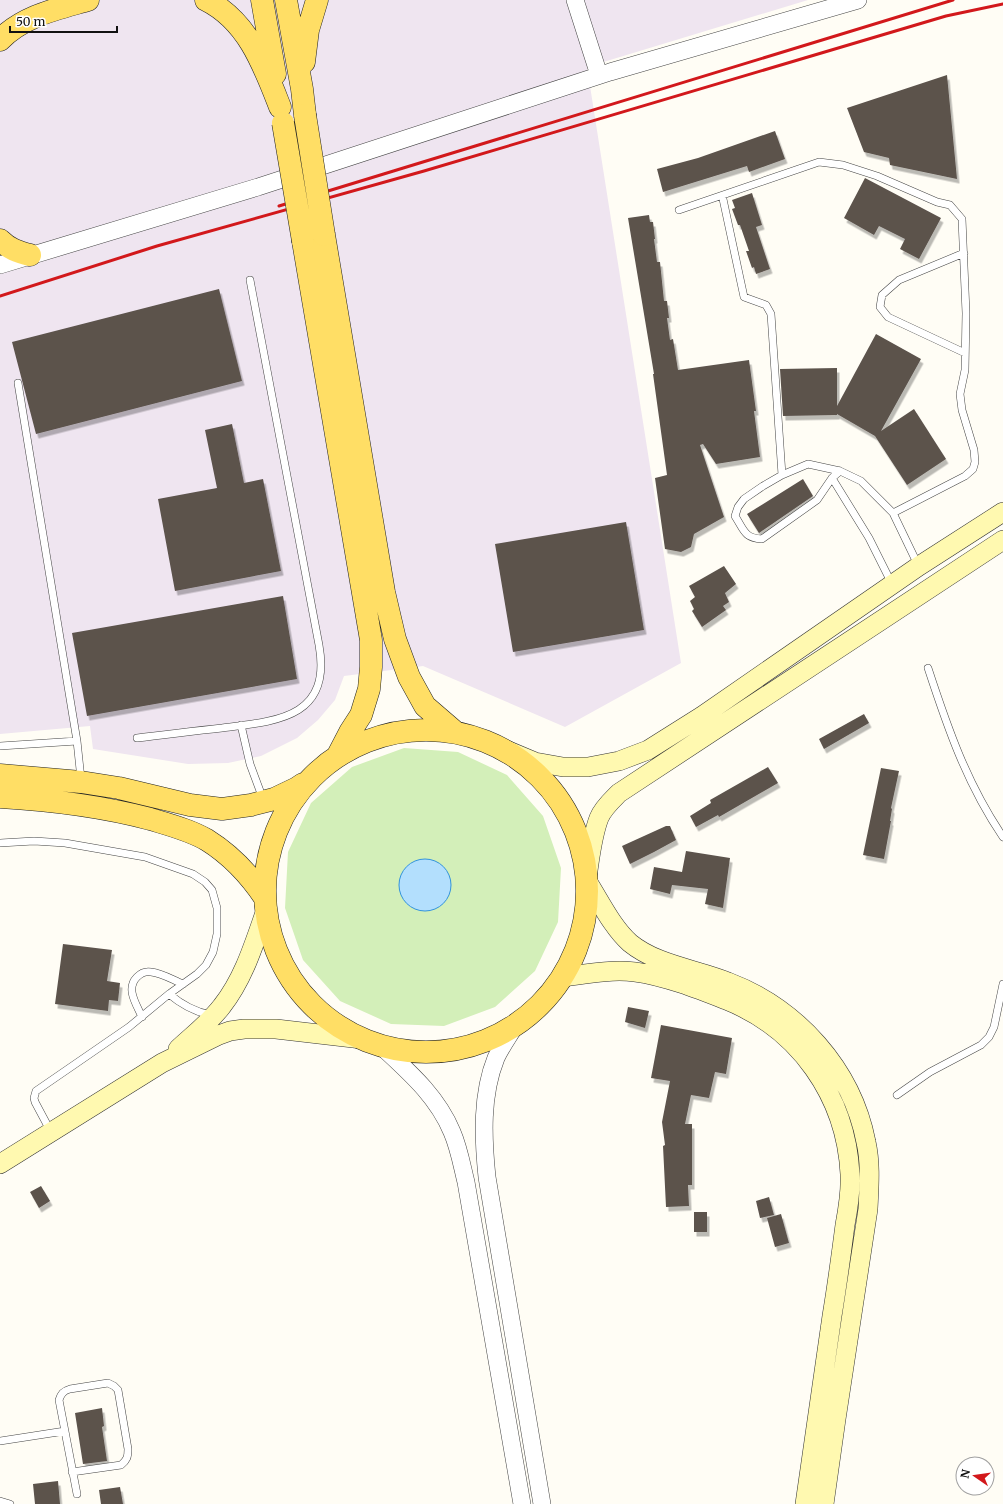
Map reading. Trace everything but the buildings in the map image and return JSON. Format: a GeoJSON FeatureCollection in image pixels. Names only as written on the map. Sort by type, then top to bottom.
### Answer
{"type":"FeatureCollection","features":[{"type":"Feature","properties":{"kind":"main road"},"geometry":{"type":"LineString","coordinates":[[0,40],[21,23],[38,15],[88,0]]}},
{"type":"Feature","properties":{"kind":"main road"},"geometry":{"type":"LineString","coordinates":[[206,0],[222,10],[249,38],[263,65],[282,115]]}},
{"type":"Feature","properties":{"kind":"main road"},"geometry":{"type":"LineString","coordinates":[[262,0],[371,640],[369,689],[361,714],[338,755]]}},
{"type":"Feature","properties":{"kind":"main road"},"geometry":{"type":"LineString","coordinates":[[286,0],[302,89],[324,235],[384,592],[395,640],[409,677],[425,706],[454,731]]}},
{"type":"Feature","properties":{"kind":"main road"},"geometry":{"type":"LineString","coordinates":[[302,89],[308,30],[317,0]]}},
{"type":"Feature","properties":{"kind":"main road"},"geometry":{"type":"LineString","coordinates":[[0,240],[8,247],[19,253],[30,255]]}},
{"type":"Feature","properties":{"kind":"main road"},"geometry":{"type":"LineString","coordinates":[[0,775],[81,782],[119,788],[205,807],[222,809],[251,805],[274,799],[297,788],[338,755],[364,741],[393,732],[424,729],[454,731],[479,738],[535,762],[563,767],[588,767],[619,761],[648,750],[702,716],[892,584],[1003,512]]}},
{"type":"Feature","properties":{"kind":"main road"},"geometry":{"type":"LineString","coordinates":[[0,1164],[162,1063],[219,1035],[244,1029],[293,1030],[371,1043],[403,1051],[419,1052],[450,1051],[480,1043],[515,1026],[533,1012],[549,995],[562,977],[577,947],[586,914],[587,879],[594,836],[600,817],[608,804],[619,793],[1003,540]]}},
{"type":"Feature","properties":{"kind":"main road"},"geometry":{"type":"LineString","coordinates":[[919,566],[929,588]]}},
{"type":"Feature","properties":{"kind":"main road"},"geometry":{"type":"LineString","coordinates":[[504,748],[530,766],[552,789],[569,816],[581,845],[587,879],[621,933],[640,949],[661,959],[727,981],[769,1001],[787,1014],[815,1041],[827,1056],[852,1098],[866,1142],[870,1175],[868,1208],[824,1504]]}},
{"type":"Feature","properties":{"kind":"main road"},"geometry":{"type":"LineString","coordinates":[[310,778],[294,799],[278,827],[271,846],[266,872],[265,904],[271,934],[279,957],[290,978],[304,997],[321,1014],[341,1028],[371,1043]]}},
{"type":"Feature","properties":{"kind":"main road"},"geometry":{"type":"LineString","coordinates":[[0,797],[44,800],[115,811],[183,829],[207,840],[235,861],[254,882],[265,904],[245,969],[236,986],[214,1016],[162,1063]]}},
{"type":"Feature","properties":{"kind":"main road"},"geometry":{"type":"LineString","coordinates":[[562,977],[621,972],[641,973],[662,978],[740,1006],[774,1027],[797,1048],[812,1065],[835,1105],[843,1127],[847,1146],[850,1176],[845,1231],[805,1504]]}},
{"type":"Feature","properties":{"kind":"street"},"geometry":{"type":"LineString","coordinates":[[575,0],[605,74]]}},
{"type":"Feature","properties":{"kind":"street"},"geometry":{"type":"LineString","coordinates":[[585,0],[605,74]]}},
{"type":"Feature","properties":{"kind":"street"},"geometry":{"type":"LineString","coordinates":[[0,264],[258,187],[605,74],[858,0]]}},
{"type":"Feature","properties":{"kind":"street"},"geometry":{"type":"LineString","coordinates":[[515,1026],[496,1057],[489,1084],[484,1115],[484,1142],[487,1177],[542,1504]]}},
{"type":"Feature","properties":{"kind":"street"},"geometry":{"type":"LineString","coordinates":[[371,1043],[426,1089],[441,1110],[452,1133],[466,1182],[522,1504]]}},
{"type":"Feature","properties":{"kind":"lane"},"geometry":{"type":"LineString","coordinates":[[679,210],[819,162],[843,165],[877,176],[937,202],[950,205],[962,219],[966,313],[965,370],[960,394],[962,410],[974,450],[974,469],[965,476],[893,513]]}},
{"type":"Feature","properties":{"kind":"lane"},"geometry":{"type":"LineString","coordinates":[[723,199],[744,297],[766,305],[771,314],[782,475]]}},
{"type":"Feature","properties":{"kind":"lane"},"geometry":{"type":"LineString","coordinates":[[964,253],[899,280],[882,295],[880,307],[888,317],[965,353]]}},
{"type":"Feature","properties":{"kind":"lane"},"geometry":{"type":"LineString","coordinates":[[137,738],[280,719],[296,712],[310,700],[319,683],[322,664],[250,280]]}},
{"type":"Feature","properties":{"kind":"lane"},"geometry":{"type":"LineString","coordinates":[[18,383],[77,740],[81,782]]}},
{"type":"Feature","properties":{"kind":"lane"},"geometry":{"type":"LineString","coordinates":[[840,471],[832,478],[817,500],[762,540],[748,537],[735,516],[738,507],[744,499],[782,475],[808,464],[840,471],[861,481],[893,513],[919,566]]}},
{"type":"Feature","properties":{"kind":"lane"},"geometry":{"type":"LineString","coordinates":[[832,478],[869,538],[892,584]]}},
{"type":"Feature","properties":{"kind":"lane"},"geometry":{"type":"LineString","coordinates":[[928,668],[960,759],[988,814],[1003,837]]}},
{"type":"Feature","properties":{"kind":"lane"},"geometry":{"type":"LineString","coordinates":[[241,725],[250,764],[264,801]]}},
{"type":"Feature","properties":{"kind":"lane"},"geometry":{"type":"LineString","coordinates":[[0,746],[77,740]]}},
{"type":"Feature","properties":{"kind":"lane"},"geometry":{"type":"LineString","coordinates":[[0,843],[34,841],[65,843],[145,857],[193,874],[205,882],[212,890],[217,908],[217,934],[213,952],[206,965],[197,974],[169,994],[142,1017],[36,1091],[34,1098],[35,1102],[51,1132]]}},
{"type":"Feature","properties":{"kind":"lane"},"geometry":{"type":"LineString","coordinates":[[142,1017],[132,990],[133,983],[140,975],[150,972],[156,973],[183,984]]}},
{"type":"Feature","properties":{"kind":"lane"},"geometry":{"type":"LineString","coordinates":[[897,1095],[930,1072],[981,1045],[989,1037],[994,1027],[1003,984]]}},
{"type":"Feature","properties":{"kind":"lane"},"geometry":{"type":"LineString","coordinates":[[169,994],[185,1006],[204,1014],[214,1016]]}},
{"type":"Feature","properties":{"kind":"lane"},"geometry":{"type":"LineString","coordinates":[[72,1472],[121,1465],[126,1461],[128,1449],[118,1390],[108,1383],[64,1391],[60,1395],[59,1400],[64,1431],[72,1472],[77,1494]]}},
{"type":"Feature","properties":{"kind":"lane"},"geometry":{"type":"LineString","coordinates":[[0,1441],[64,1431]]}},
{"type":"Feature","properties":{"kind":"lane"},"geometry":{"type":"LineString","coordinates":[[0,1501],[10,1504]]}},
{"type":"Feature","properties":{"kind":"shaded area"},"geometry":{"type":"Polygon","coordinates":[[[0,0],[808,0],[587,67],[681,663],[565,727],[423,666],[344,676],[335,700],[318,720],[297,738],[261,756],[228,763],[188,764],[93,749],[90,726],[0,734],[0,0]]]}},
{"type":"Feature","properties":{"kind":"green space"},"geometry":{"type":"Polygon","coordinates":[[[404,748],[458,752],[507,775],[543,816],[561,868],[558,922],[535,971],[495,1007],[444,1026],[391,1024],[340,1001],[303,960],[285,908],[288,852],[311,803],[352,767],[404,748]],[[423,859],[415,861],[407,866],[430,911],[440,906],[448,897],[423,859]]]}},
{"type":"Feature","properties":{"kind":"water"},"geometry":{"type":"Polygon","coordinates":[[[425,859],[435,861],[443,867],[449,875],[451,885],[449,895],[443,903],[435,909],[425,911],[415,909],[407,903],[401,895],[399,885],[401,875],[407,867],[415,861],[425,859]]]}},
{"type":"Feature","properties":{"kind":"railway"},"geometry":{"type":"LineString","coordinates":[[279,206],[953,0]]}},
{"type":"Feature","properties":{"kind":"railway"},"geometry":{"type":"LineString","coordinates":[[0,296],[157,246],[424,171],[946,16],[1003,4]]}}]}
